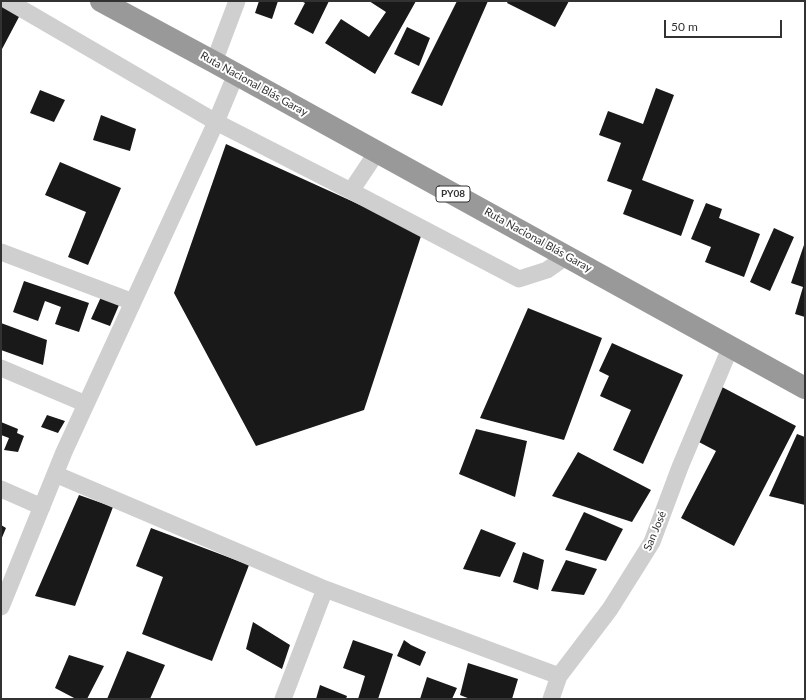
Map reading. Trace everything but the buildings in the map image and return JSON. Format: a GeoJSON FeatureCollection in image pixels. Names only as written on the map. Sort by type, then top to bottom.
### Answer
{"type":"FeatureCollection","features":[{"type":"Feature","properties":{"kind":"highway","name":"Ruta Nacional Blás Garay"},"geometry":{"type":"LineString","coordinates":[[101,1],[805,388]]}},
{"type":"Feature","properties":{"kind":"street"},"geometry":{"type":"LineString","coordinates":[[8,1],[216,122],[519,279],[547,270],[567,256]]}},
{"type":"Feature","properties":{"kind":"street"},"geometry":{"type":"LineString","coordinates":[[214,62],[237,1]]}},
{"type":"Feature","properties":{"kind":"street"},"geometry":{"type":"LineString","coordinates":[[1,607],[55,474],[132,302],[216,122],[236,74]]}},
{"type":"Feature","properties":{"kind":"street"},"geometry":{"type":"LineString","coordinates":[[351,191],[377,152]]}},
{"type":"Feature","properties":{"kind":"street"},"geometry":{"type":"LineString","coordinates":[[1,252],[132,302]]}},
{"type":"Feature","properties":{"kind":"street","name":"San José"},"geometry":{"type":"LineString","coordinates":[[551,699],[559,676],[610,610],[652,542],[680,467],[731,346]]}},
{"type":"Feature","properties":{"kind":"street"},"geometry":{"type":"LineString","coordinates":[[1,368],[86,404]]}},
{"type":"Feature","properties":{"kind":"street"},"geometry":{"type":"LineString","coordinates":[[55,474],[325,589],[559,676]]}},
{"type":"Feature","properties":{"kind":"street"},"geometry":{"type":"LineString","coordinates":[[1,489],[42,507]]}},
{"type":"Feature","properties":{"kind":"street"},"geometry":{"type":"LineString","coordinates":[[283,699],[325,589]]}}]}
